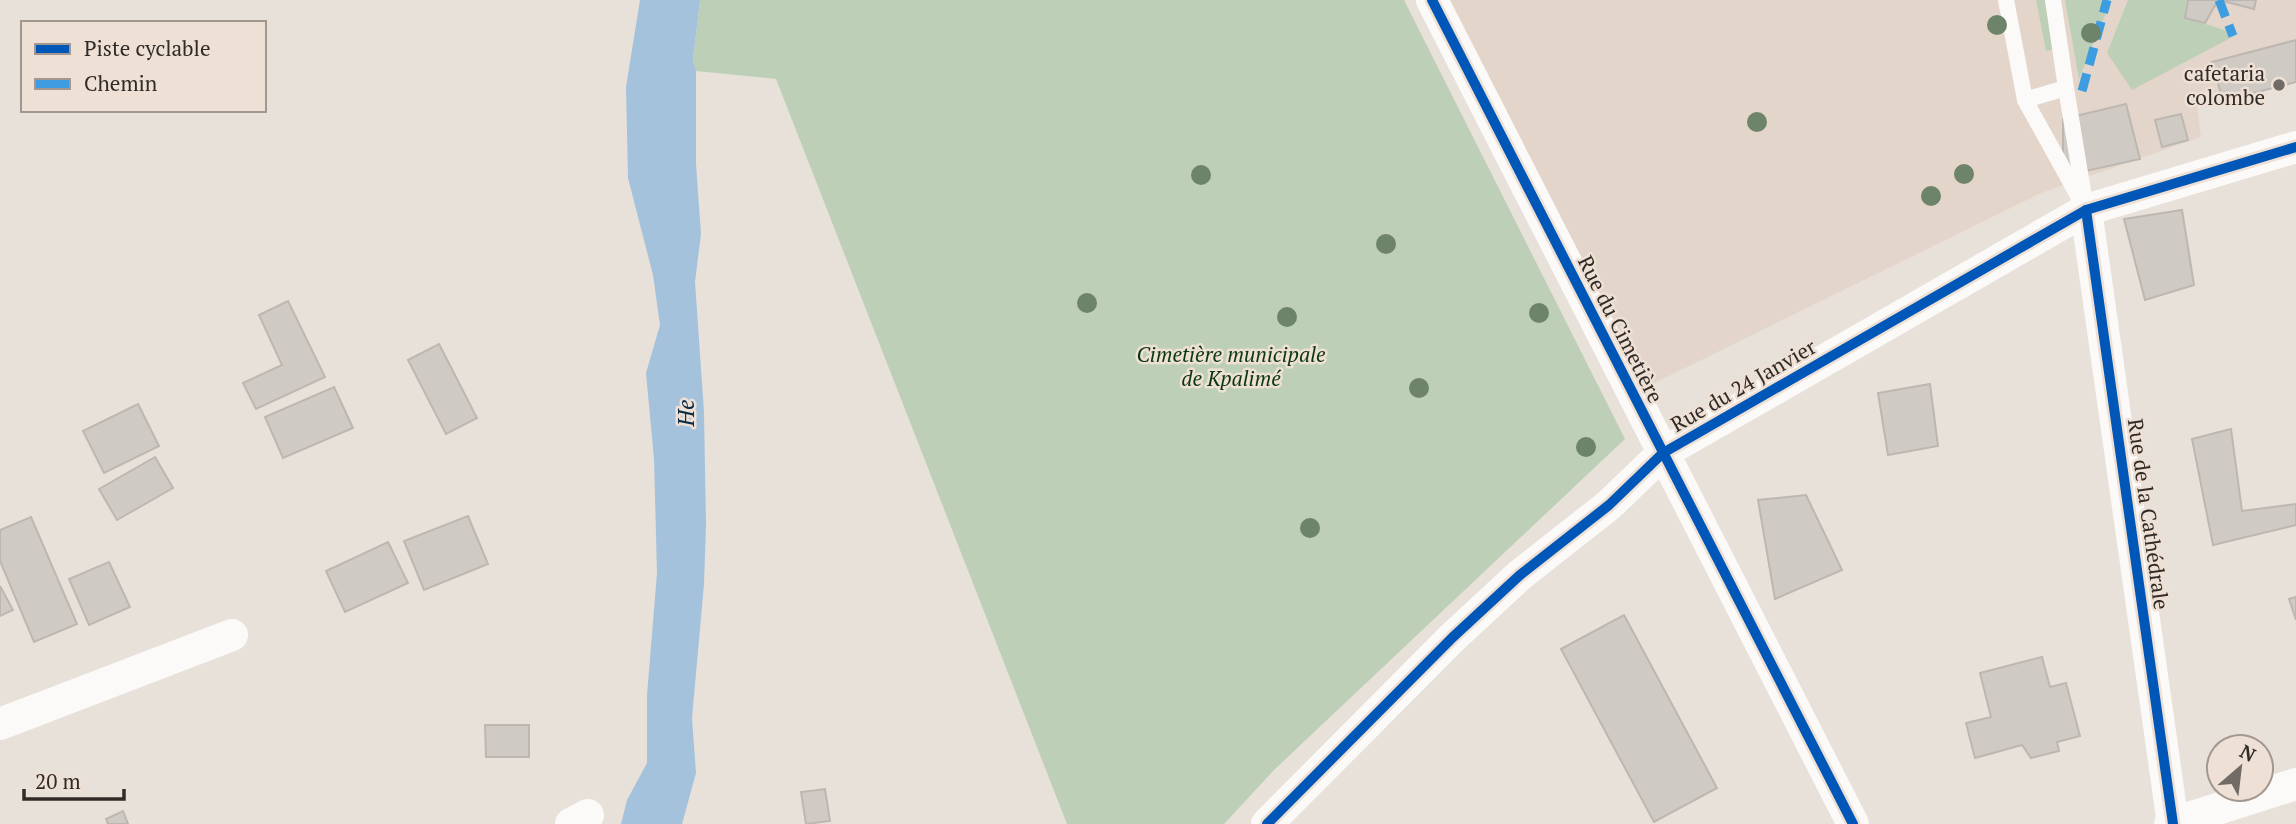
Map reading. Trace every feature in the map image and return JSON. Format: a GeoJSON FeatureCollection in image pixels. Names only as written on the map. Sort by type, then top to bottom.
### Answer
{"type":"FeatureCollection","features":[{"type":"Feature","properties":{"kind":"street","name":"Rue du Cimetière"},"geometry":{"type":"LineString","coordinates":[[1432,0],[1853,824]]}},
{"type":"Feature","properties":{"kind":"street","name":"Rue du 24 Janvier"},"geometry":{"type":"LineString","coordinates":[[1283,818],[1453,637],[1520,575],[1609,505],[1663,453],[2086,210],[2296,147]]}},
{"type":"Feature","properties":{"kind":"street","name":"Rue de la Cathédrale"},"geometry":{"type":"LineString","coordinates":[[2086,210],[2172,824]]}},
{"type":"Feature","properties":{"kind":"street"},"geometry":{"type":"LineString","coordinates":[[0,724],[232,635]]}},
{"type":"Feature","properties":{"kind":"street"},"geometry":{"type":"LineString","coordinates":[[2172,824],[2296,784]]}},
{"type":"Feature","properties":{"kind":"lane"},"geometry":{"type":"LineString","coordinates":[[2006,0],[2025,100],[2086,210]]}},
{"type":"Feature","properties":{"kind":"lane"},"geometry":{"type":"LineString","coordinates":[[2053,0],[2086,210]]}},
{"type":"Feature","properties":{"kind":"lane"},"geometry":{"type":"LineString","coordinates":[[2025,100],[2066,88]]}},
{"type":"Feature","properties":{"kind":"shaded area"},"geometry":{"type":"Polygon","coordinates":[[[1444,0],[2296,0],[2296,76],[2196,99],[2201,137],[2041,193],[1626,397],[1444,0]]]}},
{"type":"Feature","properties":{"kind":"green space","name":"Cimetière municipale de Kpalimé"},"geometry":{"type":"Polygon","coordinates":[[[700,0],[1404,0],[1625,439],[1274,770],[1224,824],[1067,824],[776,79],[696,71],[693,60],[700,0]]]}},
{"type":"Feature","properties":{"kind":"green space"},"geometry":{"type":"Polygon","coordinates":[[[2036,0],[2046,0],[2055,49],[2046,51],[2036,0]]]}},
{"type":"Feature","properties":{"kind":"green space"},"geometry":{"type":"Polygon","coordinates":[[[2065,0],[2111,0],[2079,79],[2065,0]]]}},
{"type":"Feature","properties":{"kind":"green space"},"geometry":{"type":"Polygon","coordinates":[[[2128,0],[2188,0],[2185,18],[2238,34],[2132,90],[2107,53],[2128,0]]]}},
{"type":"Feature","properties":{"kind":"water","name":"He"},"geometry":{"type":"Polygon","coordinates":[[[640,0],[700,0],[693,60],[696,71],[696,164],[701,234],[695,282],[704,412],[706,524],[704,584],[692,718],[696,773],[682,824],[621,824],[627,800],[647,763],[647,695],[657,573],[654,459],[646,373],[660,325],[653,275],[628,178],[626,87],[640,0]]]}},
{"type":"Feature","properties":{"kind":"building"},"geometry":{"type":"Polygon","coordinates":[[[2188,0],[2218,0],[2205,23],[2185,18],[2188,0]]]}},
{"type":"Feature","properties":{"kind":"building"},"geometry":{"type":"Polygon","coordinates":[[[2219,0],[2256,0],[2254,9],[2219,0]]]}},
{"type":"Feature","properties":{"kind":"building"},"geometry":{"type":"Polygon","coordinates":[[[2296,40],[2296,82],[2223,101],[2212,62],[2296,40]]]}},
{"type":"Feature","properties":{"kind":"building"},"geometry":{"type":"Polygon","coordinates":[[[2126,104],[2140,159],[2063,176],[2063,119],[2126,104]]]}},
{"type":"Feature","properties":{"kind":"building"},"geometry":{"type":"Polygon","coordinates":[[[2181,114],[2188,140],[2162,147],[2155,120],[2181,114]]]}},
{"type":"Feature","properties":{"kind":"building"},"geometry":{"type":"Polygon","coordinates":[[[2182,210],[2194,285],[2145,300],[2124,219],[2182,210]]]}},
{"type":"Feature","properties":{"kind":"building"},"geometry":{"type":"Polygon","coordinates":[[[288,301],[325,377],[256,409],[243,383],[282,365],[259,315],[288,301]]]}},
{"type":"Feature","properties":{"kind":"building"},"geometry":{"type":"Polygon","coordinates":[[[439,344],[477,418],[446,434],[408,360],[439,344]]]}},
{"type":"Feature","properties":{"kind":"building"},"geometry":{"type":"Polygon","coordinates":[[[1930,384],[1938,446],[1888,455],[1878,393],[1930,384]]]}},
{"type":"Feature","properties":{"kind":"building"},"geometry":{"type":"Polygon","coordinates":[[[334,387],[353,428],[283,458],[265,417],[334,387]]]}},
{"type":"Feature","properties":{"kind":"building"},"geometry":{"type":"Polygon","coordinates":[[[138,404],[159,446],[104,473],[83,431],[138,404]]]}},
{"type":"Feature","properties":{"kind":"building"},"geometry":{"type":"Polygon","coordinates":[[[2231,429],[2242,511],[2296,504],[2296,525],[2213,545],[2192,439],[2231,429]]]}},
{"type":"Feature","properties":{"kind":"building"},"geometry":{"type":"Polygon","coordinates":[[[155,457],[173,488],[117,520],[99,489],[155,457]]]}},
{"type":"Feature","properties":{"kind":"building"},"geometry":{"type":"Polygon","coordinates":[[[1806,495],[1842,570],[1775,599],[1758,500],[1806,495]]]}},
{"type":"Feature","properties":{"kind":"building"},"geometry":{"type":"Polygon","coordinates":[[[468,516],[488,564],[424,590],[404,541],[468,516]]]}},
{"type":"Feature","properties":{"kind":"building"},"geometry":{"type":"Polygon","coordinates":[[[31,517],[77,624],[34,642],[0,561],[0,530],[31,517]]]}},
{"type":"Feature","properties":{"kind":"building"},"geometry":{"type":"Polygon","coordinates":[[[388,542],[408,583],[345,612],[326,571],[388,542]]]}},
{"type":"Feature","properties":{"kind":"building"},"geometry":{"type":"Polygon","coordinates":[[[109,562],[130,607],[89,625],[69,579],[109,562]]]}},
{"type":"Feature","properties":{"kind":"building"},"geometry":{"type":"Polygon","coordinates":[[[0,586],[13,610],[0,616],[0,586]]]}},
{"type":"Feature","properties":{"kind":"building"},"geometry":{"type":"Polygon","coordinates":[[[2296,597],[2296,620],[2289,599],[2296,597]]]}},
{"type":"Feature","properties":{"kind":"building"},"geometry":{"type":"Polygon","coordinates":[[[1624,615],[1717,788],[1654,822],[1561,649],[1624,615]]]}},
{"type":"Feature","properties":{"kind":"building"},"geometry":{"type":"Polygon","coordinates":[[[2042,657],[2050,687],[2066,683],[2080,736],[2057,742],[2059,751],[2031,758],[2022,745],[1975,758],[1966,723],[1991,717],[1980,673],[2042,657]]]}},
{"type":"Feature","properties":{"kind":"building"},"geometry":{"type":"Polygon","coordinates":[[[485,725],[529,725],[529,757],[486,757],[485,725]]]}},
{"type":"Feature","properties":{"kind":"building"},"geometry":{"type":"Polygon","coordinates":[[[825,789],[830,821],[806,824],[801,792],[825,789]]]}},
{"type":"Feature","properties":{"kind":"building"},"geometry":{"type":"Polygon","coordinates":[[[123,811],[128,824],[108,824],[106,819],[123,811]]]}},
{"type":"Feature","properties":{"kind":"marked path"},"geometry":{"type":"LineString","coordinates":[[2082,91],[2107,0]]}},
{"type":"Feature","properties":{"kind":"marked path"},"geometry":{"type":"LineString","coordinates":[[2219,0],[2233,36]]}},
{"type":"Feature","properties":{"kind":"cycle path"},"geometry":{"type":"LineString","coordinates":[[1432,0],[1853,824]]}},
{"type":"Feature","properties":{"kind":"cycle path"},"geometry":{"type":"LineString","coordinates":[[1267,824],[1453,637],[1520,575],[1609,505],[1663,453],[2086,210],[2296,147]]}},
{"type":"Feature","properties":{"kind":"cycle path"},"geometry":{"type":"LineString","coordinates":[[2086,210],[2173,824]]}},
{"type":"Feature","properties":{"kind":"place","name":"cafetaria colombe"},"geometry":{"type":"Point","coordinates":[2279,85]}}]}
